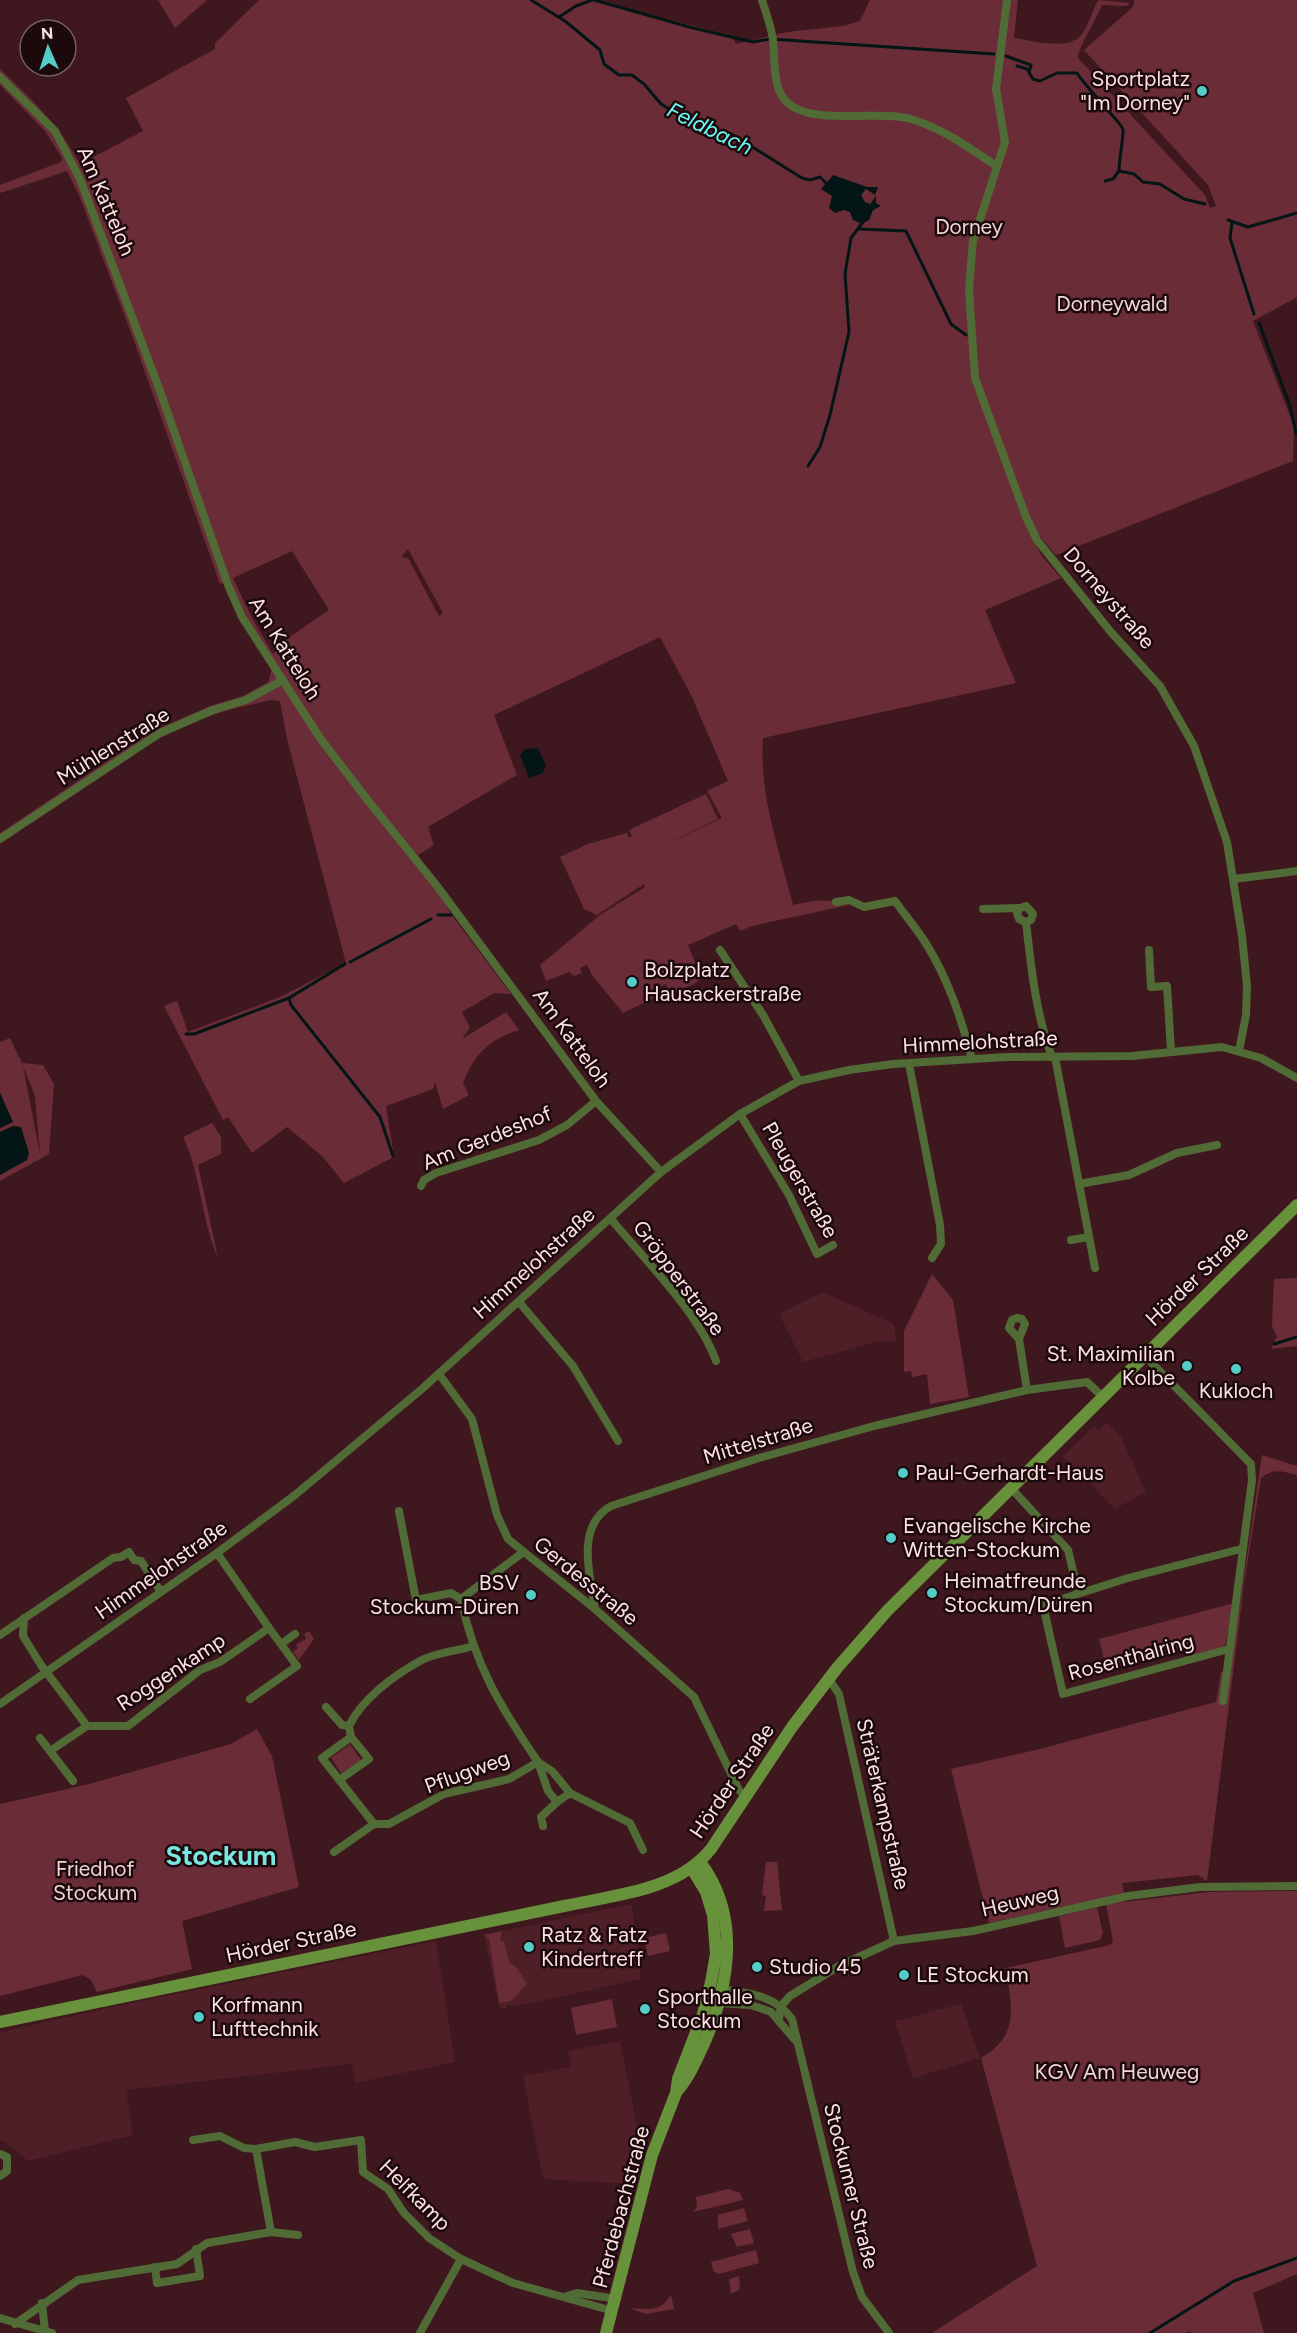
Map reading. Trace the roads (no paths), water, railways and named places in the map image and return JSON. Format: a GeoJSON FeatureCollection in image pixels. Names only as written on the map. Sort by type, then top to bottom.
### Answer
{"type":"FeatureCollection","features":[{"type":"Feature","properties":{"kind":"main road","name":"Hörder Straße"},"geometry":{"type":"LineString","coordinates":[[0,2022],[564,1906],[657,1884],[696,1865],[829,1679],[894,1604],[1297,1205]]}},
{"type":"Feature","properties":{"kind":"main road"},"geometry":{"type":"LineString","coordinates":[[696,1865],[719,1896],[726,1922],[727,1956],[722,1989],[713,1999]]}},
{"type":"Feature","properties":{"kind":"main road","name":"Pferdebachstraße"},"geometry":{"type":"LineString","coordinates":[[606,2333],[652,2155],[676,2093],[678,2079],[713,1999],[715,1930],[711,1904],[696,1865]]}},
{"type":"Feature","properties":{"kind":"street"},"geometry":{"type":"LineString","coordinates":[[762,0],[772,37],[779,92],[790,105],[801,112],[818,116],[882,115],[906,118],[964,144],[996,165]]}},
{"type":"Feature","properties":{"kind":"street","name":"Dorneystraße"},"geometry":{"type":"LineString","coordinates":[[1007,0],[996,89],[1005,142],[973,241],[969,291],[975,378],[1026,517],[1037,540],[1110,631],[1160,686],[1187,731],[1218,812],[1234,879],[1247,986],[1246,1015],[1239,1051]]}},
{"type":"Feature","properties":{"kind":"street","name":"Am Katteloh"},"geometry":{"type":"LineString","coordinates":[[0,77],[55,131],[73,162],[160,391],[228,585],[242,617],[327,746],[505,975],[596,1101],[661,1172]]}},
{"type":"Feature","properties":{"kind":"street","name":"Mühlenstraße"},"geometry":{"type":"LineString","coordinates":[[0,839],[160,734],[213,710],[246,700],[283,680]]}},
{"type":"Feature","properties":{"kind":"street"},"geometry":{"type":"LineString","coordinates":[[1234,879],[1297,871]]}},
{"type":"Feature","properties":{"kind":"street"},"geometry":{"type":"LineString","coordinates":[[836,902],[849,900],[864,907],[895,901],[925,942],[938,966],[957,1009],[972,1059]]}},
{"type":"Feature","properties":{"kind":"street"},"geometry":{"type":"LineString","coordinates":[[983,909],[1028,906],[1033,911],[1032,918],[1026,922]]}},
{"type":"Feature","properties":{"kind":"street"},"geometry":{"type":"LineString","coordinates":[[1020,908],[1017,917],[1026,922]]}},
{"type":"Feature","properties":{"kind":"street"},"geometry":{"type":"LineString","coordinates":[[1026,922],[1044,1037],[1054,1057],[1095,1268]]}},
{"type":"Feature","properties":{"kind":"street"},"geometry":{"type":"LineString","coordinates":[[720,950],[732,972],[764,1016],[799,1081]]}},
{"type":"Feature","properties":{"kind":"street"},"geometry":{"type":"LineString","coordinates":[[1149,950],[1151,987],[1167,986],[1171,1051]]}},
{"type":"Feature","properties":{"kind":"street","name":"Himmelohstraße"},"geometry":{"type":"LineString","coordinates":[[0,1704],[217,1553],[335,1463],[439,1374],[661,1172],[740,1114],[799,1081],[849,1070],[909,1064],[972,1059],[1121,1056],[1222,1047],[1261,1058],[1297,1078]]}},
{"type":"Feature","properties":{"kind":"street"},"geometry":{"type":"LineString","coordinates":[[909,1064],[940,1226],[940,1244],[932,1258]]}},
{"type":"Feature","properties":{"kind":"street","name":"Am Gerdeshof"},"geometry":{"type":"LineString","coordinates":[[421,1186],[424,1180],[436,1173],[549,1136],[567,1125],[596,1101]]}},
{"type":"Feature","properties":{"kind":"street","name":"Pleugerstraße"},"geometry":{"type":"LineString","coordinates":[[740,1114],[789,1195],[817,1254],[833,1245]]}},
{"type":"Feature","properties":{"kind":"street"},"geometry":{"type":"LineString","coordinates":[[1079,1184],[1134,1173],[1177,1153],[1217,1145]]}},
{"type":"Feature","properties":{"kind":"street","name":"Gröpperstraße"},"geometry":{"type":"LineString","coordinates":[[611,1219],[662,1279],[709,1342],[716,1361]]}},
{"type":"Feature","properties":{"kind":"street"},"geometry":{"type":"LineString","coordinates":[[1071,1240],[1089,1237]]}},
{"type":"Feature","properties":{"kind":"street"},"geometry":{"type":"LineString","coordinates":[[519,1302],[573,1366],[618,1441]]}},
{"type":"Feature","properties":{"kind":"street"},"geometry":{"type":"LineString","coordinates":[[1019,1339],[1027,1390]]}},
{"type":"Feature","properties":{"kind":"street"},"geometry":{"type":"LineString","coordinates":[[1144,1355],[1251,1464],[1252,1480],[1241,1549],[1223,1701]]}},
{"type":"Feature","properties":{"kind":"street","name":"Gerdesstraße"},"geometry":{"type":"LineString","coordinates":[[439,1374],[472,1419],[501,1527],[508,1539],[522,1553],[595,1609],[694,1697],[739,1790],[746,1796]]}},
{"type":"Feature","properties":{"kind":"street","name":"Mittelstraße"},"geometry":{"type":"LineString","coordinates":[[595,1609],[588,1559],[589,1538],[595,1521],[611,1506],[827,1439],[1027,1390],[1087,1382],[1102,1396]]}},
{"type":"Feature","properties":{"kind":"street"},"geometry":{"type":"LineString","coordinates":[[1011,1487],[1068,1550],[1078,1592]]}},
{"type":"Feature","properties":{"kind":"street"},"geometry":{"type":"LineString","coordinates":[[399,1511],[416,1600],[451,1593],[461,1599],[522,1553]]}},
{"type":"Feature","properties":{"kind":"street","name":"Rosenthalring"},"geometry":{"type":"LineString","coordinates":[[1229,1649],[1063,1694],[1043,1605],[1078,1592],[1241,1549]]}},
{"type":"Feature","properties":{"kind":"street"},"geometry":{"type":"LineString","coordinates":[[0,1635],[113,1558],[121,1557],[129,1552],[134,1560],[141,1561],[161,1592]]}},
{"type":"Feature","properties":{"kind":"street"},"geometry":{"type":"LineString","coordinates":[[217,1553],[297,1666],[250,1699]]}},
{"type":"Feature","properties":{"kind":"street","name":"Pflugweg"},"geometry":{"type":"LineString","coordinates":[[461,1599],[483,1674],[502,1710],[538,1762],[548,1791],[557,1802]]}},
{"type":"Feature","properties":{"kind":"street"},"geometry":{"type":"LineString","coordinates":[[24,1618],[23,1636],[46,1672],[87,1726],[50,1751]]}},
{"type":"Feature","properties":{"kind":"street","name":"Roggenkamp"},"geometry":{"type":"LineString","coordinates":[[87,1726],[128,1726],[200,1670],[220,1662],[269,1628]]}},
{"type":"Feature","properties":{"kind":"street"},"geometry":{"type":"LineString","coordinates":[[281,1644],[295,1634]]}},
{"type":"Feature","properties":{"kind":"street"},"geometry":{"type":"LineString","coordinates":[[339,1780],[369,1759],[351,1737],[349,1726],[357,1709],[421,1660],[473,1646]]}},
{"type":"Feature","properties":{"kind":"street","name":"Sträterkampstraße"},"geometry":{"type":"LineString","coordinates":[[829,1679],[839,1694],[894,1941]]}},
{"type":"Feature","properties":{"kind":"street"},"geometry":{"type":"LineString","coordinates":[[326,1707],[342,1725],[349,1726]]}},
{"type":"Feature","properties":{"kind":"street"},"geometry":{"type":"LineString","coordinates":[[351,1737],[322,1758],[374,1824]]}},
{"type":"Feature","properties":{"kind":"street"},"geometry":{"type":"LineString","coordinates":[[40,1738],[73,1781]]}},
{"type":"Feature","properties":{"kind":"street","name":"Pflugweg"},"geometry":{"type":"LineString","coordinates":[[538,1762],[552,1771],[570,1793],[630,1823],[643,1850]]}},
{"type":"Feature","properties":{"kind":"street","name":"Pflugweg"},"geometry":{"type":"LineString","coordinates":[[334,1852],[374,1824],[389,1824],[444,1794],[509,1779],[538,1762]]}},
{"type":"Feature","properties":{"kind":"street"},"geometry":{"type":"LineString","coordinates":[[543,1826],[541,1817],[570,1793]]}},
{"type":"Feature","properties":{"kind":"street","name":"Heuweg"},"geometry":{"type":"LineString","coordinates":[[782,2006],[790,1996],[839,1966],[894,1941],[973,1931],[1128,1896],[1200,1887],[1297,1886]]}},
{"type":"Feature","properties":{"kind":"street"},"geometry":{"type":"LineString","coordinates":[[722,1989],[759,1996],[782,2006],[779,2019]]}},
{"type":"Feature","properties":{"kind":"street","name":"Stockumer Straße"},"geometry":{"type":"LineString","coordinates":[[713,1999],[760,2007],[779,2019],[795,2040]]}},
{"type":"Feature","properties":{"kind":"street","name":"Stockumer Straße"},"geometry":{"type":"LineString","coordinates":[[782,2006],[792,2019],[795,2040],[853,2272],[862,2297],[889,2333]]}},
{"type":"Feature","properties":{"kind":"street","name":"Helfkamp"},"geometry":{"type":"LineString","coordinates":[[193,2140],[220,2136],[244,2148],[256,2149],[295,2142],[315,2146],[362,2140],[363,2172],[388,2189],[404,2213],[429,2238],[461,2259],[513,2283],[567,2296],[576,2302],[615,2305]]}},
{"type":"Feature","properties":{"kind":"street"},"geometry":{"type":"LineString","coordinates":[[256,2149],[271,2232]]}},
{"type":"Feature","properties":{"kind":"street"},"geometry":{"type":"LineString","coordinates":[[0,2154],[7,2157],[9,2163],[7,2171],[0,2176]]}},
{"type":"Feature","properties":{"kind":"street"},"geometry":{"type":"LineString","coordinates":[[15,2324],[78,2280],[177,2264],[196,2248],[207,2243],[271,2232],[298,2235]]}},
{"type":"Feature","properties":{"kind":"street"},"geometry":{"type":"LineString","coordinates":[[155,2267],[158,2283],[200,2276],[196,2248]]}},
{"type":"Feature","properties":{"kind":"street"},"geometry":{"type":"LineString","coordinates":[[420,2333],[461,2259]]}},
{"type":"Feature","properties":{"kind":"street"},"geometry":{"type":"LineString","coordinates":[[177,2264],[179,2279]]}},
{"type":"Feature","properties":{"kind":"street"},"geometry":{"type":"LineString","coordinates":[[0,2318],[49,2332],[42,2303]]}},
{"type":"Feature","properties":{"kind":"waterway","name":"Feldbach"},"geometry":{"type":"LineString","coordinates":[[531,0],[565,21],[600,50],[604,64],[619,75],[632,75],[644,84],[661,104],[696,125],[733,135],[802,178],[810,180],[820,177],[828,185]]}},
{"type":"Feature","properties":{"kind":"waterway"},"geometry":{"type":"LineString","coordinates":[[559,17],[576,6],[592,0]]}},
{"type":"Feature","properties":{"kind":"waterway"},"geometry":{"type":"LineString","coordinates":[[594,0],[753,42],[770,39],[994,54]]}},
{"type":"Feature","properties":{"kind":"waterway"},"geometry":{"type":"LineString","coordinates":[[1006,56],[1031,65],[1029,72]]}},
{"type":"Feature","properties":{"kind":"waterway"},"geometry":{"type":"LineString","coordinates":[[1017,66],[1027,69],[1033,79],[1040,81],[1057,73],[1077,73],[1122,127],[1119,171],[1134,174],[1143,182],[1160,184],[1184,199],[1205,204]]}},
{"type":"Feature","properties":{"kind":"waterway"},"geometry":{"type":"LineString","coordinates":[[1105,181],[1113,179],[1119,171]]}},
{"type":"Feature","properties":{"kind":"waterway"},"geometry":{"type":"LineString","coordinates":[[1228,220],[1248,227],[1297,213]]}},
{"type":"Feature","properties":{"kind":"waterway","name":"Feldbach"},"geometry":{"type":"LineString","coordinates":[[808,466],[820,447],[830,415],[849,332],[845,274],[851,238],[863,222]]}},
{"type":"Feature","properties":{"kind":"waterway"},"geometry":{"type":"LineString","coordinates":[[1232,223],[1230,238],[1254,314]]}},
{"type":"Feature","properties":{"kind":"waterway"},"geometry":{"type":"LineString","coordinates":[[859,229],[906,231],[951,324],[966,335]]}},
{"type":"Feature","properties":{"kind":"waterway"},"geometry":{"type":"LineString","coordinates":[[1259,323],[1290,406],[1296,433]]}},
{"type":"Feature","properties":{"kind":"waterway"},"geometry":{"type":"LineString","coordinates":[[438,915],[451,915]]}},
{"type":"Feature","properties":{"kind":"waterway"},"geometry":{"type":"LineString","coordinates":[[350,962],[431,919]]}},
{"type":"Feature","properties":{"kind":"waterway"},"geometry":{"type":"LineString","coordinates":[[186,1034],[194,1034],[289,998],[345,964]]}},
{"type":"Feature","properties":{"kind":"waterway"},"geometry":{"type":"LineString","coordinates":[[289,998],[291,1005],[380,1117],[393,1156]]}},
{"type":"Feature","properties":{"kind":"waterway"},"geometry":{"type":"LineString","coordinates":[[1274,1344],[1297,1337]]}},
{"type":"Feature","properties":{"kind":"waterway"},"geometry":{"type":"LineString","coordinates":[[1150,2333],[1234,2281],[1297,2258]]}},
{"type":"Feature","properties":{"kind":"place","name":"Sportplatz \"Im Dorney\""},"geometry":{"type":"Point","coordinates":[1202,91]}},
{"type":"Feature","properties":{"kind":"place","name":"Bolzplatz Hausackerstraße"},"geometry":{"type":"Point","coordinates":[632,982]}},
{"type":"Feature","properties":{"kind":"place","name":"St. Maximilian Kolbe"},"geometry":{"type":"Point","coordinates":[1187,1366]}},
{"type":"Feature","properties":{"kind":"place","name":"Kukloch"},"geometry":{"type":"Point","coordinates":[1236,1369]}},
{"type":"Feature","properties":{"kind":"place","name":"Paul-Gerhardt-Haus"},"geometry":{"type":"Point","coordinates":[903,1473]}},
{"type":"Feature","properties":{"kind":"place","name":"Evangelische Kirche Witten-Stockum"},"geometry":{"type":"Point","coordinates":[891,1538]}},
{"type":"Feature","properties":{"kind":"place","name":"Heimatfreunde Stockum/Düren"},"geometry":{"type":"Point","coordinates":[932,1593]}},
{"type":"Feature","properties":{"kind":"place","name":"BSV Stockum-Düren"},"geometry":{"type":"Point","coordinates":[531,1595]}},
{"type":"Feature","properties":{"kind":"place","name":"Ratz & Fatz Kindertreff"},"geometry":{"type":"Point","coordinates":[529,1947]}},
{"type":"Feature","properties":{"kind":"place","name":"Studio 45"},"geometry":{"type":"Point","coordinates":[757,1967]}},
{"type":"Feature","properties":{"kind":"place","name":"LE Stockum"},"geometry":{"type":"Point","coordinates":[904,1975]}},
{"type":"Feature","properties":{"kind":"place","name":"Sporthalle Stockum"},"geometry":{"type":"Point","coordinates":[645,2009]}},
{"type":"Feature","properties":{"kind":"place","name":"Korfmann Lufttechnik"},"geometry":{"type":"Point","coordinates":[199,2017]}},
{"type":"Feature","properties":{"kind":"district","name":"Stockum"},"geometry":{"type":"Point","coordinates":[221,1856]}},
{"type":"Feature","properties":{"kind":"park label","name":"Dorney"},"geometry":{"type":"Point","coordinates":[969,227]}},
{"type":"Feature","properties":{"kind":"park label","name":"Dorneywald"},"geometry":{"type":"Point","coordinates":[1112,304]}},
{"type":"Feature","properties":{"kind":"park label","name":"Friedhof Stockum"},"geometry":{"type":"Point","coordinates":[95,1881]}},
{"type":"Feature","properties":{"kind":"park label","name":"KGV Am Heuweg"},"geometry":{"type":"Point","coordinates":[1117,2072]}}]}
